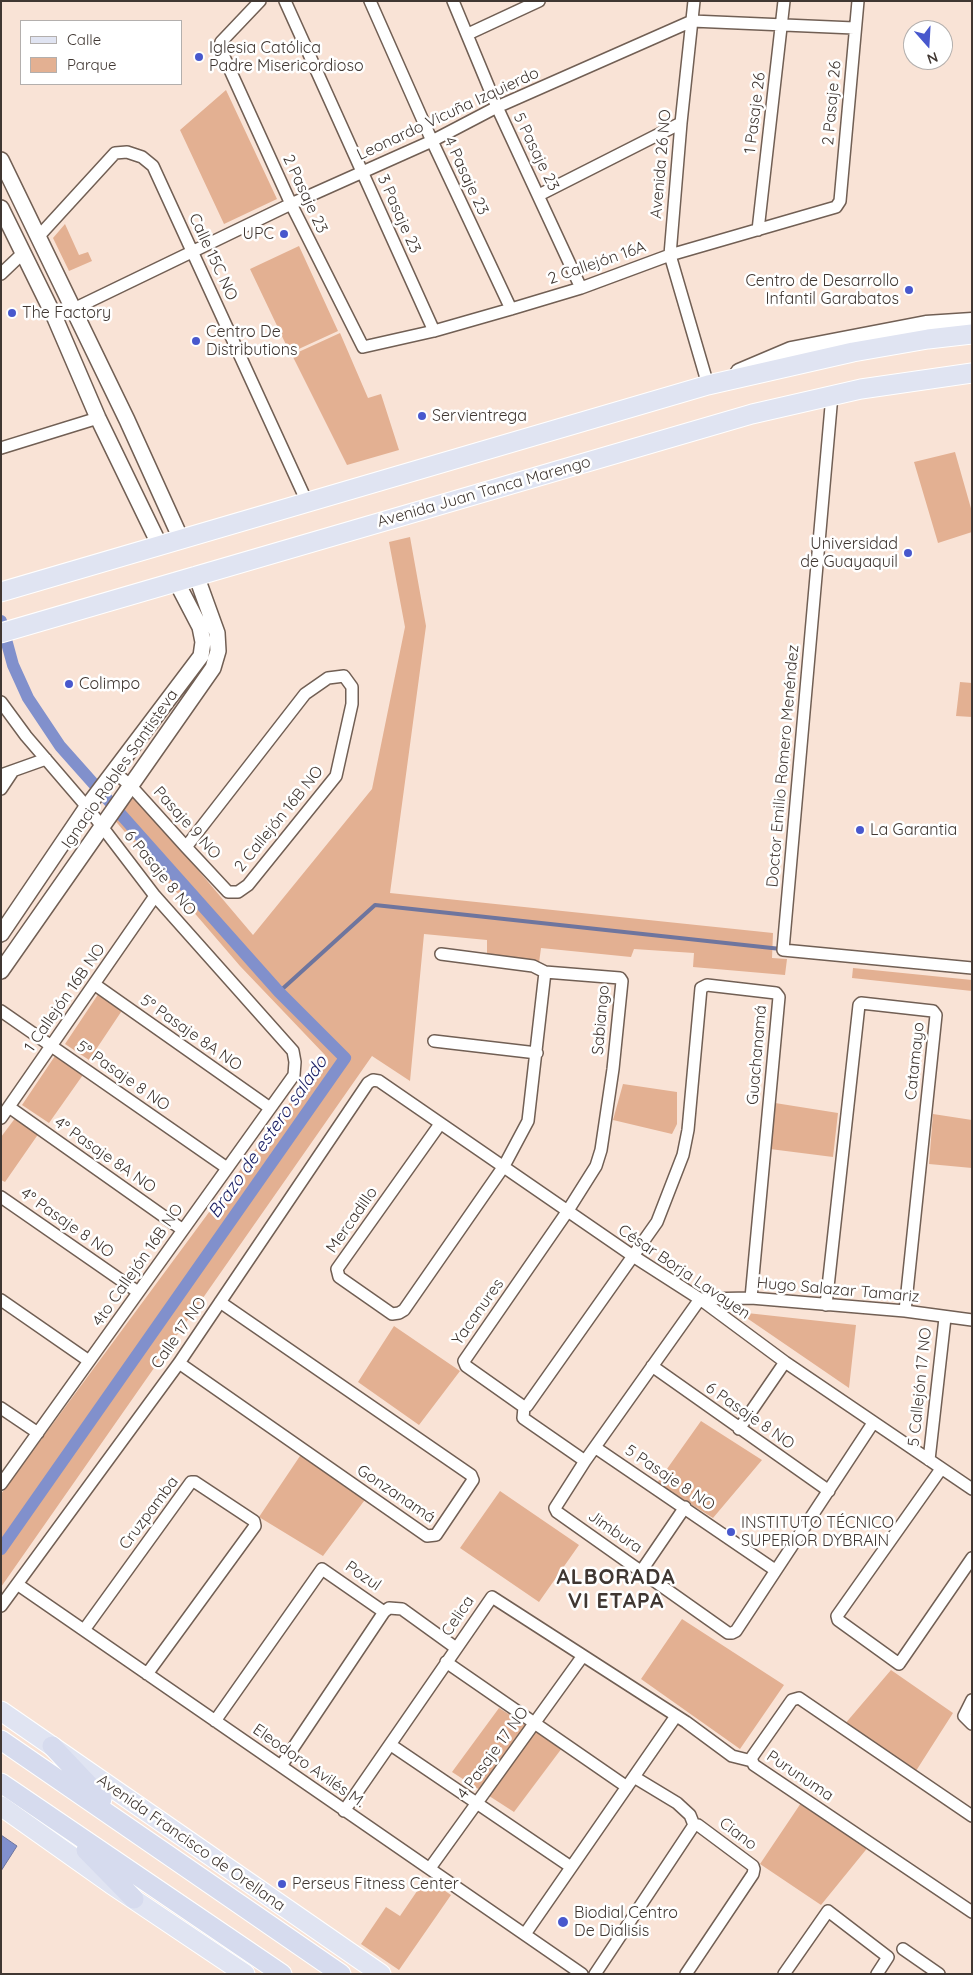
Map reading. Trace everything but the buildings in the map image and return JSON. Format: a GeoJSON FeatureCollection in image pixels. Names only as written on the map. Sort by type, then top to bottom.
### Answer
{"type":"FeatureCollection","features":[{"type":"Feature","properties":{"kind":"highway","name":"Avenida Francisco de Orellana"},"geometry":{"type":"LineString","coordinates":[[1,1740],[341,1974]]}},
{"type":"Feature","properties":{"kind":"highway"},"geometry":{"type":"LineString","coordinates":[[52,1746],[128,1827]]}},
{"type":"Feature","properties":{"kind":"highway"},"geometry":{"type":"LineString","coordinates":[[1,1783],[282,1974]]}},
{"type":"Feature","properties":{"kind":"highway"},"geometry":{"type":"LineString","coordinates":[[59,1823],[134,1899]]}},
{"type":"Feature","properties":{"kind":"main road"},"geometry":{"type":"LineString","coordinates":[[708,385],[792,350],[926,324],[972,321]]}},
{"type":"Feature","properties":{"kind":"main road"},"geometry":{"type":"LineString","coordinates":[[5,591],[708,385],[853,352],[972,334]]}},
{"type":"Feature","properties":{"kind":"main road","name":"Avenida Juan Tanca Marengo"},"geometry":{"type":"LineString","coordinates":[[1,632],[752,414],[832,396],[972,372]]}},
{"type":"Feature","properties":{"kind":"main road","name":"Avenida Francisco de Orellana"},"geometry":{"type":"LineString","coordinates":[[1,1712],[381,1974]]}},
{"type":"Feature","properties":{"kind":"main road"},"geometry":{"type":"LineString","coordinates":[[1,1806],[245,1974]]}},
{"type":"Feature","properties":{"kind":"street","name":"2 Pasaje 23"},"geometry":{"type":"LineString","coordinates":[[260,1],[223,40],[220,48],[291,204],[360,345],[367,347]]}},
{"type":"Feature","properties":{"kind":"street","name":"3 Pasaje 23"},"geometry":{"type":"LineString","coordinates":[[285,1],[434,331]]}},
{"type":"Feature","properties":{"kind":"street","name":"4 Pasaje 23"},"geometry":{"type":"LineString","coordinates":[[370,1],[432,141],[511,309]]}},
{"type":"Feature","properties":{"kind":"street","name":"5 Pasaje 23"},"geometry":{"type":"LineString","coordinates":[[453,1],[497,107],[581,288]]}},
{"type":"Feature","properties":{"kind":"street"},"geometry":{"type":"LineString","coordinates":[[468,34],[539,1]]}},
{"type":"Feature","properties":{"kind":"street","name":"Avenida 26 NO"},"geometry":{"type":"LineString","coordinates":[[694,1],[670,255],[708,385]]}},
{"type":"Feature","properties":{"kind":"street","name":"1 Pasaje 26"},"geometry":{"type":"LineString","coordinates":[[758,230],[784,1]]}},
{"type":"Feature","properties":{"kind":"street","name":"2 Pasaje 26"},"geometry":{"type":"LineString","coordinates":[[836,206],[840,201],[854,28],[858,1]]}},
{"type":"Feature","properties":{"kind":"street","name":"Leonardo Vicuña Izquierdo"},"geometry":{"type":"LineString","coordinates":[[55,318],[291,204],[432,141],[497,107],[692,21],[854,28]]}},
{"type":"Feature","properties":{"kind":"street"},"geometry":{"type":"LineString","coordinates":[[539,195],[681,123]]}},
{"type":"Feature","properties":{"kind":"street","name":"Calle 15C NO"},"geometry":{"type":"LineString","coordinates":[[39,236],[115,153],[127,152],[142,157],[153,166],[307,502]]}},
{"type":"Feature","properties":{"kind":"street"},"geometry":{"type":"LineString","coordinates":[[1,160],[39,236],[181,539]]}},
{"type":"Feature","properties":{"kind":"street","name":"2 Callejón 16A"},"geometry":{"type":"LineString","coordinates":[[367,347],[434,331],[581,288],[670,255],[836,206]]}},
{"type":"Feature","properties":{"kind":"street"},"geometry":{"type":"LineString","coordinates":[[1,208],[55,318],[98,418],[160,546]]}},
{"type":"Feature","properties":{"kind":"street"},"geometry":{"type":"LineString","coordinates":[[1,274],[23,253]]}},
{"type":"Feature","properties":{"kind":"street","name":"Doctor Emilio Romero Menéndez"},"geometry":{"type":"LineString","coordinates":[[832,396],[783,950],[972,968]]}},
{"type":"Feature","properties":{"kind":"street"},"geometry":{"type":"LineString","coordinates":[[1,448],[98,418]]}},
{"type":"Feature","properties":{"kind":"street","name":"Ignacio Robles Santisteva"},"geometry":{"type":"LineString","coordinates":[[1,971],[207,677],[216,659],[219,643],[217,633],[196,575]]}},
{"type":"Feature","properties":{"kind":"street","name":"Ignacio Robles Santisteva"},"geometry":{"type":"LineString","coordinates":[[1,934],[89,804],[200,656],[203,642],[200,627],[176,581]]}},
{"type":"Feature","properties":{"kind":"street","name":"2 Callejón 16B NO"},"geometry":{"type":"LineString","coordinates":[[186,846],[305,694],[328,678],[344,676],[352,687],[352,704],[336,776],[248,885],[238,892]]}},
{"type":"Feature","properties":{"kind":"street","name":"6 Pasaje 8 NO"},"geometry":{"type":"LineString","coordinates":[[1,702],[46,760],[105,820],[156,896],[293,1051],[295,1062]]}},
{"type":"Feature","properties":{"kind":"street"},"geometry":{"type":"LineString","coordinates":[[1,774],[46,760]]}},
{"type":"Feature","properties":{"kind":"street"},"geometry":{"type":"LineString","coordinates":[[1,788],[13,771]]}},
{"type":"Feature","properties":{"kind":"street","name":"Pasaje 9 NO"},"geometry":{"type":"LineString","coordinates":[[112,774],[129,787],[228,892],[238,892]]}},
{"type":"Feature","properties":{"kind":"street","name":"1 Callejón 16B NO"},"geometry":{"type":"LineString","coordinates":[[1,1118],[156,896]]}},
{"type":"Feature","properties":{"kind":"street"},"geometry":{"type":"LineString","coordinates":[[441,954],[533,966],[544,972],[537,1053],[528,1121],[504,1166]]}},
{"type":"Feature","properties":{"kind":"street","name":"Sabiango"},"geometry":{"type":"LineString","coordinates":[[544,972],[620,978],[622,981],[613,1069],[601,1150],[596,1166],[567,1212]]}},
{"type":"Feature","properties":{"kind":"street","name":"5° Pasaje 8A NO"},"geometry":{"type":"LineString","coordinates":[[94,984],[270,1108]]}},
{"type":"Feature","properties":{"kind":"street","name":"Guachanamá"},"geometry":{"type":"LineString","coordinates":[[633,1256],[657,1222],[683,1155],[688,1130],[701,988],[706,985],[776,993],[779,997],[751,1298]]}},
{"type":"Feature","properties":{"kind":"street","name":"Catamayo"},"geometry":{"type":"LineString","coordinates":[[826,1305],[859,1005],[861,1003],[933,1011],[936,1015],[904,1311]]}},
{"type":"Feature","properties":{"kind":"street","name":"5° Pasaje 8 NO"},"geometry":{"type":"LineString","coordinates":[[1,1011],[227,1168]]}},
{"type":"Feature","properties":{"kind":"street"},"geometry":{"type":"LineString","coordinates":[[434,1041],[537,1053]]}},
{"type":"Feature","properties":{"kind":"street","name":"4to Callejón 16B NO"},"geometry":{"type":"LineString","coordinates":[[1,1484],[294,1075],[295,1062]]}},
{"type":"Feature","properties":{"kind":"street","name":"Calle 17 NO"},"geometry":{"type":"LineString","coordinates":[[1,1606],[179,1363],[368,1083],[373,1080],[379,1081]]}},
{"type":"Feature","properties":{"kind":"street","name":"César Borja Lavayen"},"geometry":{"type":"LineString","coordinates":[[379,1081],[504,1166],[567,1212],[700,1299],[785,1362],[972,1489]]}},
{"type":"Feature","properties":{"kind":"street","name":"4° Pasaje 8A NO"},"geometry":{"type":"LineString","coordinates":[[8,1108],[183,1230]]}},
{"type":"Feature","properties":{"kind":"street","name":"Mercadillo"},"geometry":{"type":"LineString","coordinates":[[440,1124],[337,1269],[339,1277],[392,1314],[404,1310],[504,1166]]}},
{"type":"Feature","properties":{"kind":"street","name":"4° Pasaje 8 NO"},"geometry":{"type":"LineString","coordinates":[[1,1197],[138,1292]]}},
{"type":"Feature","properties":{"kind":"street","name":"Yacanures"},"geometry":{"type":"LineString","coordinates":[[524,1407],[466,1366],[464,1361],[567,1212]]}},
{"type":"Feature","properties":{"kind":"street"},"geometry":{"type":"LineString","coordinates":[[585,1461],[523,1418],[524,1407],[527,1406],[633,1256]]}},
{"type":"Feature","properties":{"kind":"street","name":"Hugo Salazar Tamariz"},"geometry":{"type":"LineString","coordinates":[[700,1299],[751,1298],[904,1311],[944,1318],[972,1320]]}},
{"type":"Feature","properties":{"kind":"street","name":"Jimbura"},"geometry":{"type":"LineString","coordinates":[[700,1299],[556,1504],[557,1512],[642,1570],[728,1633],[736,1631],[873,1423]]}},
{"type":"Feature","properties":{"kind":"street"},"geometry":{"type":"LineString","coordinates":[[1,1300],[89,1361]]}},
{"type":"Feature","properties":{"kind":"street","name":"Gonzanamá"},"geometry":{"type":"LineString","coordinates":[[179,1363],[427,1536],[436,1534],[473,1480],[471,1475],[220,1302]]}},
{"type":"Feature","properties":{"kind":"street","name":"5 Callejón 17 NO"},"geometry":{"type":"LineString","coordinates":[[929,1460],[944,1318]]}},
{"type":"Feature","properties":{"kind":"street"},"geometry":{"type":"LineString","coordinates":[[739,1429],[785,1362]]}},
{"type":"Feature","properties":{"kind":"street","name":"6 Pasaje 8 NO"},"geometry":{"type":"LineString","coordinates":[[652,1366],[828,1491]]}},
{"type":"Feature","properties":{"kind":"street"},"geometry":{"type":"LineString","coordinates":[[1,1408],[38,1433]]}},
{"type":"Feature","properties":{"kind":"street","name":"5 Pasaje 8 NO"},"geometry":{"type":"LineString","coordinates":[[596,1448],[775,1570]]}},
{"type":"Feature","properties":{"kind":"street"},"geometry":{"type":"LineString","coordinates":[[941,1469],[837,1616],[838,1620],[899,1664],[972,1558]]}},
{"type":"Feature","properties":{"kind":"street","name":"Cruzpamba"},"geometry":{"type":"LineString","coordinates":[[84,1630],[191,1482],[195,1482],[254,1521],[255,1526],[147,1674]]}},
{"type":"Feature","properties":{"kind":"street"},"geometry":{"type":"LineString","coordinates":[[642,1570],[685,1507]]}},
{"type":"Feature","properties":{"kind":"street","name":"Pozul"},"geometry":{"type":"LineString","coordinates":[[215,1721],[322,1568],[384,1612],[281,1766]]}},
{"type":"Feature","properties":{"kind":"street","name":"Eleodoro Avilés M."},"geometry":{"type":"LineString","coordinates":[[17,1584],[582,1974]]}},
{"type":"Feature","properties":{"kind":"street","name":"Celica"},"geometry":{"type":"LineString","coordinates":[[344,1811],[489,1599],[494,1597],[582,1657],[676,1716],[732,1756],[752,1761]]}},
{"type":"Feature","properties":{"kind":"street"},"geometry":{"type":"LineString","coordinates":[[384,1612],[391,1607],[402,1609],[456,1648]]}},
{"type":"Feature","properties":{"kind":"street","name":"4 Pasaje 17 NO"},"geometry":{"type":"LineString","coordinates":[[430,1868],[582,1657]]}},
{"type":"Feature","properties":{"kind":"street"},"geometry":{"type":"LineString","coordinates":[[446,1662],[627,1787]]}},
{"type":"Feature","properties":{"kind":"street","name":"Purunuma"},"geometry":{"type":"LineString","coordinates":[[972,1816],[798,1698],[792,1700],[752,1757],[754,1765],[972,1912]]}},
{"type":"Feature","properties":{"kind":"street"},"geometry":{"type":"LineString","coordinates":[[972,1700],[964,1716],[972,1724]]}},
{"type":"Feature","properties":{"kind":"street"},"geometry":{"type":"LineString","coordinates":[[525,1934],[676,1716]]}},
{"type":"Feature","properties":{"kind":"street"},"geometry":{"type":"LineString","coordinates":[[391,1744],[571,1867]]}},
{"type":"Feature","properties":{"kind":"street"},"geometry":{"type":"LineString","coordinates":[[634,1777],[677,1803],[690,1815],[694,1825]]}},
{"type":"Feature","properties":{"kind":"street","name":"Ciano"},"geometry":{"type":"LineString","coordinates":[[596,1974],[694,1825],[698,1825],[753,1866],[754,1869],[753,1874],[686,1974]]}},
{"type":"Feature","properties":{"kind":"street"},"geometry":{"type":"LineString","coordinates":[[784,1974],[828,1911],[888,1958],[877,1974]]}},
{"type":"Feature","properties":{"kind":"street"},"geometry":{"type":"LineString","coordinates":[[903,1950],[939,1974]]}},
{"type":"Feature","properties":{"kind":"green space"},"geometry":{"type":"Polygon","coordinates":[[[226,90],[277,199],[224,224],[180,130],[226,90]]]}},
{"type":"Feature","properties":{"kind":"green space"},"geometry":{"type":"Polygon","coordinates":[[[65,224],[79,255],[88,252],[92,261],[69,271],[53,238],[65,224]]]}},
{"type":"Feature","properties":{"kind":"green space"},"geometry":{"type":"Polygon","coordinates":[[[299,246],[338,331],[290,353],[250,269],[299,246]]]}},
{"type":"Feature","properties":{"kind":"green space"},"geometry":{"type":"Polygon","coordinates":[[[340,333],[368,398],[381,394],[399,450],[347,465],[292,355],[340,333]]]}},
{"type":"Feature","properties":{"kind":"green space"},"geometry":{"type":"Polygon","coordinates":[[[955,452],[972,512],[972,532],[938,543],[914,462],[955,452]]]}},
{"type":"Feature","properties":{"kind":"green space"},"geometry":{"type":"Polygon","coordinates":[[[410,537],[426,626],[390,893],[773,933],[772,958],[787,959],[785,975],[693,967],[694,953],[634,949],[631,957],[541,948],[539,963],[487,958],[487,940],[424,934],[410,1081],[372,1056],[1,1587],[1,1494],[325,1055],[240,966],[112,817],[132,792],[253,935],[372,789],[405,627],[389,542],[410,537]]]}},
{"type":"Feature","properties":{"kind":"green space"},"geometry":{"type":"Polygon","coordinates":[[[960,682],[972,683],[972,717],[956,716],[960,682]]]}},
{"type":"Feature","properties":{"kind":"green space"},"geometry":{"type":"Polygon","coordinates":[[[853,968],[972,980],[972,991],[852,978],[853,968]]]}},
{"type":"Feature","properties":{"kind":"green space"},"geometry":{"type":"Polygon","coordinates":[[[99,993],[123,1009],[89,1060],[65,1044],[99,993]]]}},
{"type":"Feature","properties":{"kind":"green space"},"geometry":{"type":"Polygon","coordinates":[[[57,1053],[85,1072],[49,1123],[22,1105],[57,1053]]]}},
{"type":"Feature","properties":{"kind":"green space"},"geometry":{"type":"Polygon","coordinates":[[[623,1084],[677,1092],[677,1124],[672,1134],[613,1120],[623,1084]]]}},
{"type":"Feature","properties":{"kind":"green space"},"geometry":{"type":"Polygon","coordinates":[[[775,1103],[838,1113],[833,1157],[770,1149],[775,1103]]]}},
{"type":"Feature","properties":{"kind":"green space"},"geometry":{"type":"Polygon","coordinates":[[[933,1114],[972,1120],[972,1168],[929,1164],[933,1114]]]}},
{"type":"Feature","properties":{"kind":"green space"},"geometry":{"type":"Polygon","coordinates":[[[16,1117],[39,1133],[5,1182],[1,1180],[1,1137],[16,1117]]]}},
{"type":"Feature","properties":{"kind":"green space"},"geometry":{"type":"Polygon","coordinates":[[[738,1312],[856,1325],[849,1388],[738,1312]]]}},
{"type":"Feature","properties":{"kind":"green space"},"geometry":{"type":"Polygon","coordinates":[[[394,1326],[460,1371],[419,1425],[358,1382],[394,1326]]]}},
{"type":"Feature","properties":{"kind":"green space"},"geometry":{"type":"Polygon","coordinates":[[[701,1421],[762,1460],[713,1518],[657,1483],[701,1421]]]}},
{"type":"Feature","properties":{"kind":"green space"},"geometry":{"type":"Polygon","coordinates":[[[302,1453],[367,1497],[323,1556],[259,1517],[302,1453]]]}},
{"type":"Feature","properties":{"kind":"green space"},"geometry":{"type":"Polygon","coordinates":[[[500,1491],[579,1545],[539,1602],[460,1548],[500,1491]]]}},
{"type":"Feature","properties":{"kind":"green space"},"geometry":{"type":"Polygon","coordinates":[[[682,1619],[784,1685],[740,1749],[641,1679],[682,1619]]]}},
{"type":"Feature","properties":{"kind":"green space"},"geometry":{"type":"Polygon","coordinates":[[[891,1670],[953,1713],[914,1774],[844,1725],[891,1670]]]}},
{"type":"Feature","properties":{"kind":"green space"},"geometry":{"type":"Polygon","coordinates":[[[499,1708],[562,1748],[514,1812],[452,1772],[499,1708]]]}},
{"type":"Feature","properties":{"kind":"green space"},"geometry":{"type":"Polygon","coordinates":[[[803,1800],[869,1846],[821,1905],[760,1864],[803,1800]]]}},
{"type":"Feature","properties":{"kind":"green space"},"geometry":{"type":"Polygon","coordinates":[[[426,1878],[451,1895],[399,1970],[361,1944],[386,1907],[400,1916],[426,1878]]]}},
{"type":"Feature","properties":{"kind":"water"},"geometry":{"type":"Polygon","coordinates":[[[1,1835],[17,1846],[1,1871],[1,1835]]]}},
{"type":"Feature","properties":{"kind":"waterway","name":"Brazo de estero salado"},"geometry":{"type":"LineString","coordinates":[[1,621],[13,665],[28,698],[60,746],[279,992],[345,1058],[1,1549]]}},
{"type":"Feature","properties":{"kind":"waterway"},"geometry":{"type":"LineString","coordinates":[[279,992],[375,905],[781,949]]}},
{"type":"Feature","properties":{"kind":"place","name":"Iglesia Católica Padre Misericordioso"},"geometry":{"type":"Point","coordinates":[199,57]}},
{"type":"Feature","properties":{"kind":"place","name":"UPC"},"geometry":{"type":"Point","coordinates":[284,234]}},
{"type":"Feature","properties":{"kind":"place","name":"Centro de Desarrollo Infantil Garabatos"},"geometry":{"type":"Point","coordinates":[909,290]}},
{"type":"Feature","properties":{"kind":"place","name":"The Factory"},"geometry":{"type":"Point","coordinates":[12,313]}},
{"type":"Feature","properties":{"kind":"place","name":"Centro De Distributions"},"geometry":{"type":"Point","coordinates":[196,341]}},
{"type":"Feature","properties":{"kind":"place","name":"Servientrega"},"geometry":{"type":"Point","coordinates":[422,416]}},
{"type":"Feature","properties":{"kind":"place","name":"Universidad de Guayaquil"},"geometry":{"type":"Point","coordinates":[908,553]}},
{"type":"Feature","properties":{"kind":"place","name":"Colimpo"},"geometry":{"type":"Point","coordinates":[69,684]}},
{"type":"Feature","properties":{"kind":"place","name":"La Garantia"},"geometry":{"type":"Point","coordinates":[860,830]}},
{"type":"Feature","properties":{"kind":"place","name":"INSTITUTO TÉCNICO SUPERIOR DYBRAIN"},"geometry":{"type":"Point","coordinates":[731,1532]}},
{"type":"Feature","properties":{"kind":"place","name":"Perseus Fitness Center"},"geometry":{"type":"Point","coordinates":[282,1884]}},
{"type":"Feature","properties":{"kind":"place","name":"Biodial Centro De Dialisis"},"geometry":{"type":"Point","coordinates":[563,1922]}},
{"type":"Feature","properties":{"kind":"district","name":"ALBORADA VI ETAPA"},"geometry":{"type":"Point","coordinates":[616,1590]}}]}
